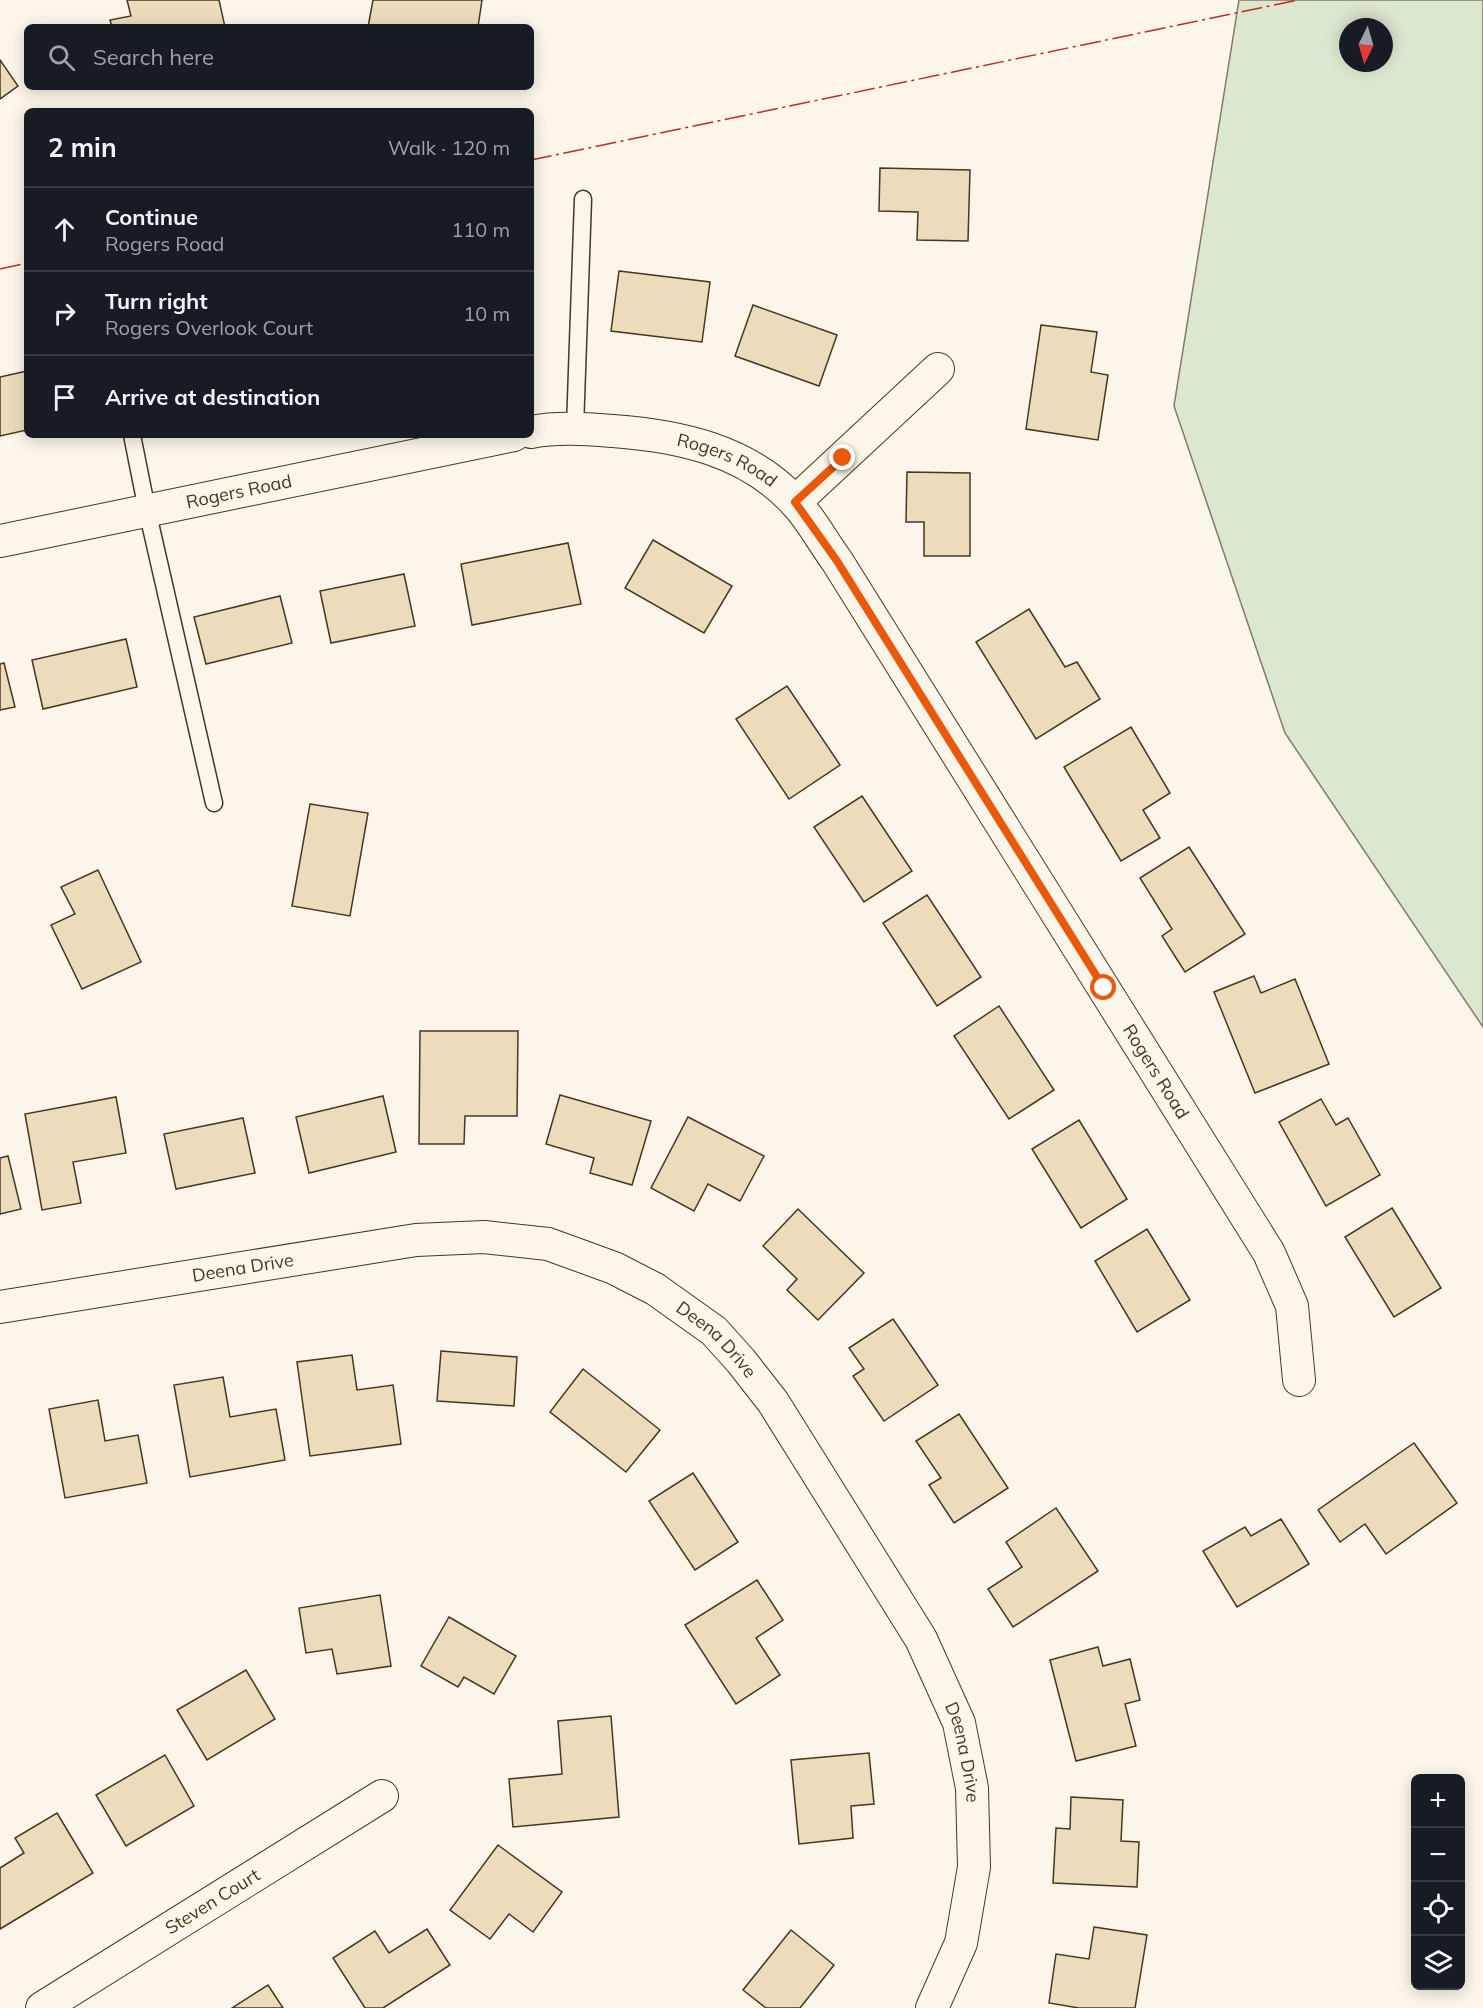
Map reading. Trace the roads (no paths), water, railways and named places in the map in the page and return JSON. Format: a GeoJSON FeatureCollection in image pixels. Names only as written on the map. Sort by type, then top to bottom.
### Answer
{"type":"FeatureCollection","features":[{"type":"Feature","properties":{"kind":"street"},"geometry":{"type":"LineString","coordinates":[[795,502],[938,369]]}},
{"type":"Feature","properties":{"kind":"street","name":"Rogers Road"},"geometry":{"type":"LineString","coordinates":[[534,432],[576,428],[657,434],[700,444],[732,456],[768,478],[795,502],[837,561],[1269,1253],[1292,1306],[1299,1380]]}},
{"type":"Feature","properties":{"kind":"street","name":"Rogers Road"},"geometry":{"type":"LineString","coordinates":[[0,541],[499,438]]}},
{"type":"Feature","properties":{"kind":"street","name":"Deena Drive"},"geometry":{"type":"LineString","coordinates":[[0,1307],[416,1240],[484,1237],[548,1244],[614,1268],[655,1289],[714,1331],[773,1402],[921,1640],[960,1723],[972,1788],[974,1867],[961,1942],[932,2008]]}},
{"type":"Feature","properties":{"kind":"street","name":"Steven Court"},"geometry":{"type":"LineString","coordinates":[[42,2008],[382,1796]]}},
{"type":"Feature","properties":{"kind":"lane"},"geometry":{"type":"LineString","coordinates":[[576,428],[583,199]]}},
{"type":"Feature","properties":{"kind":"lane"},"geometry":{"type":"LineString","coordinates":[[133,438],[214,803]]}}]}
